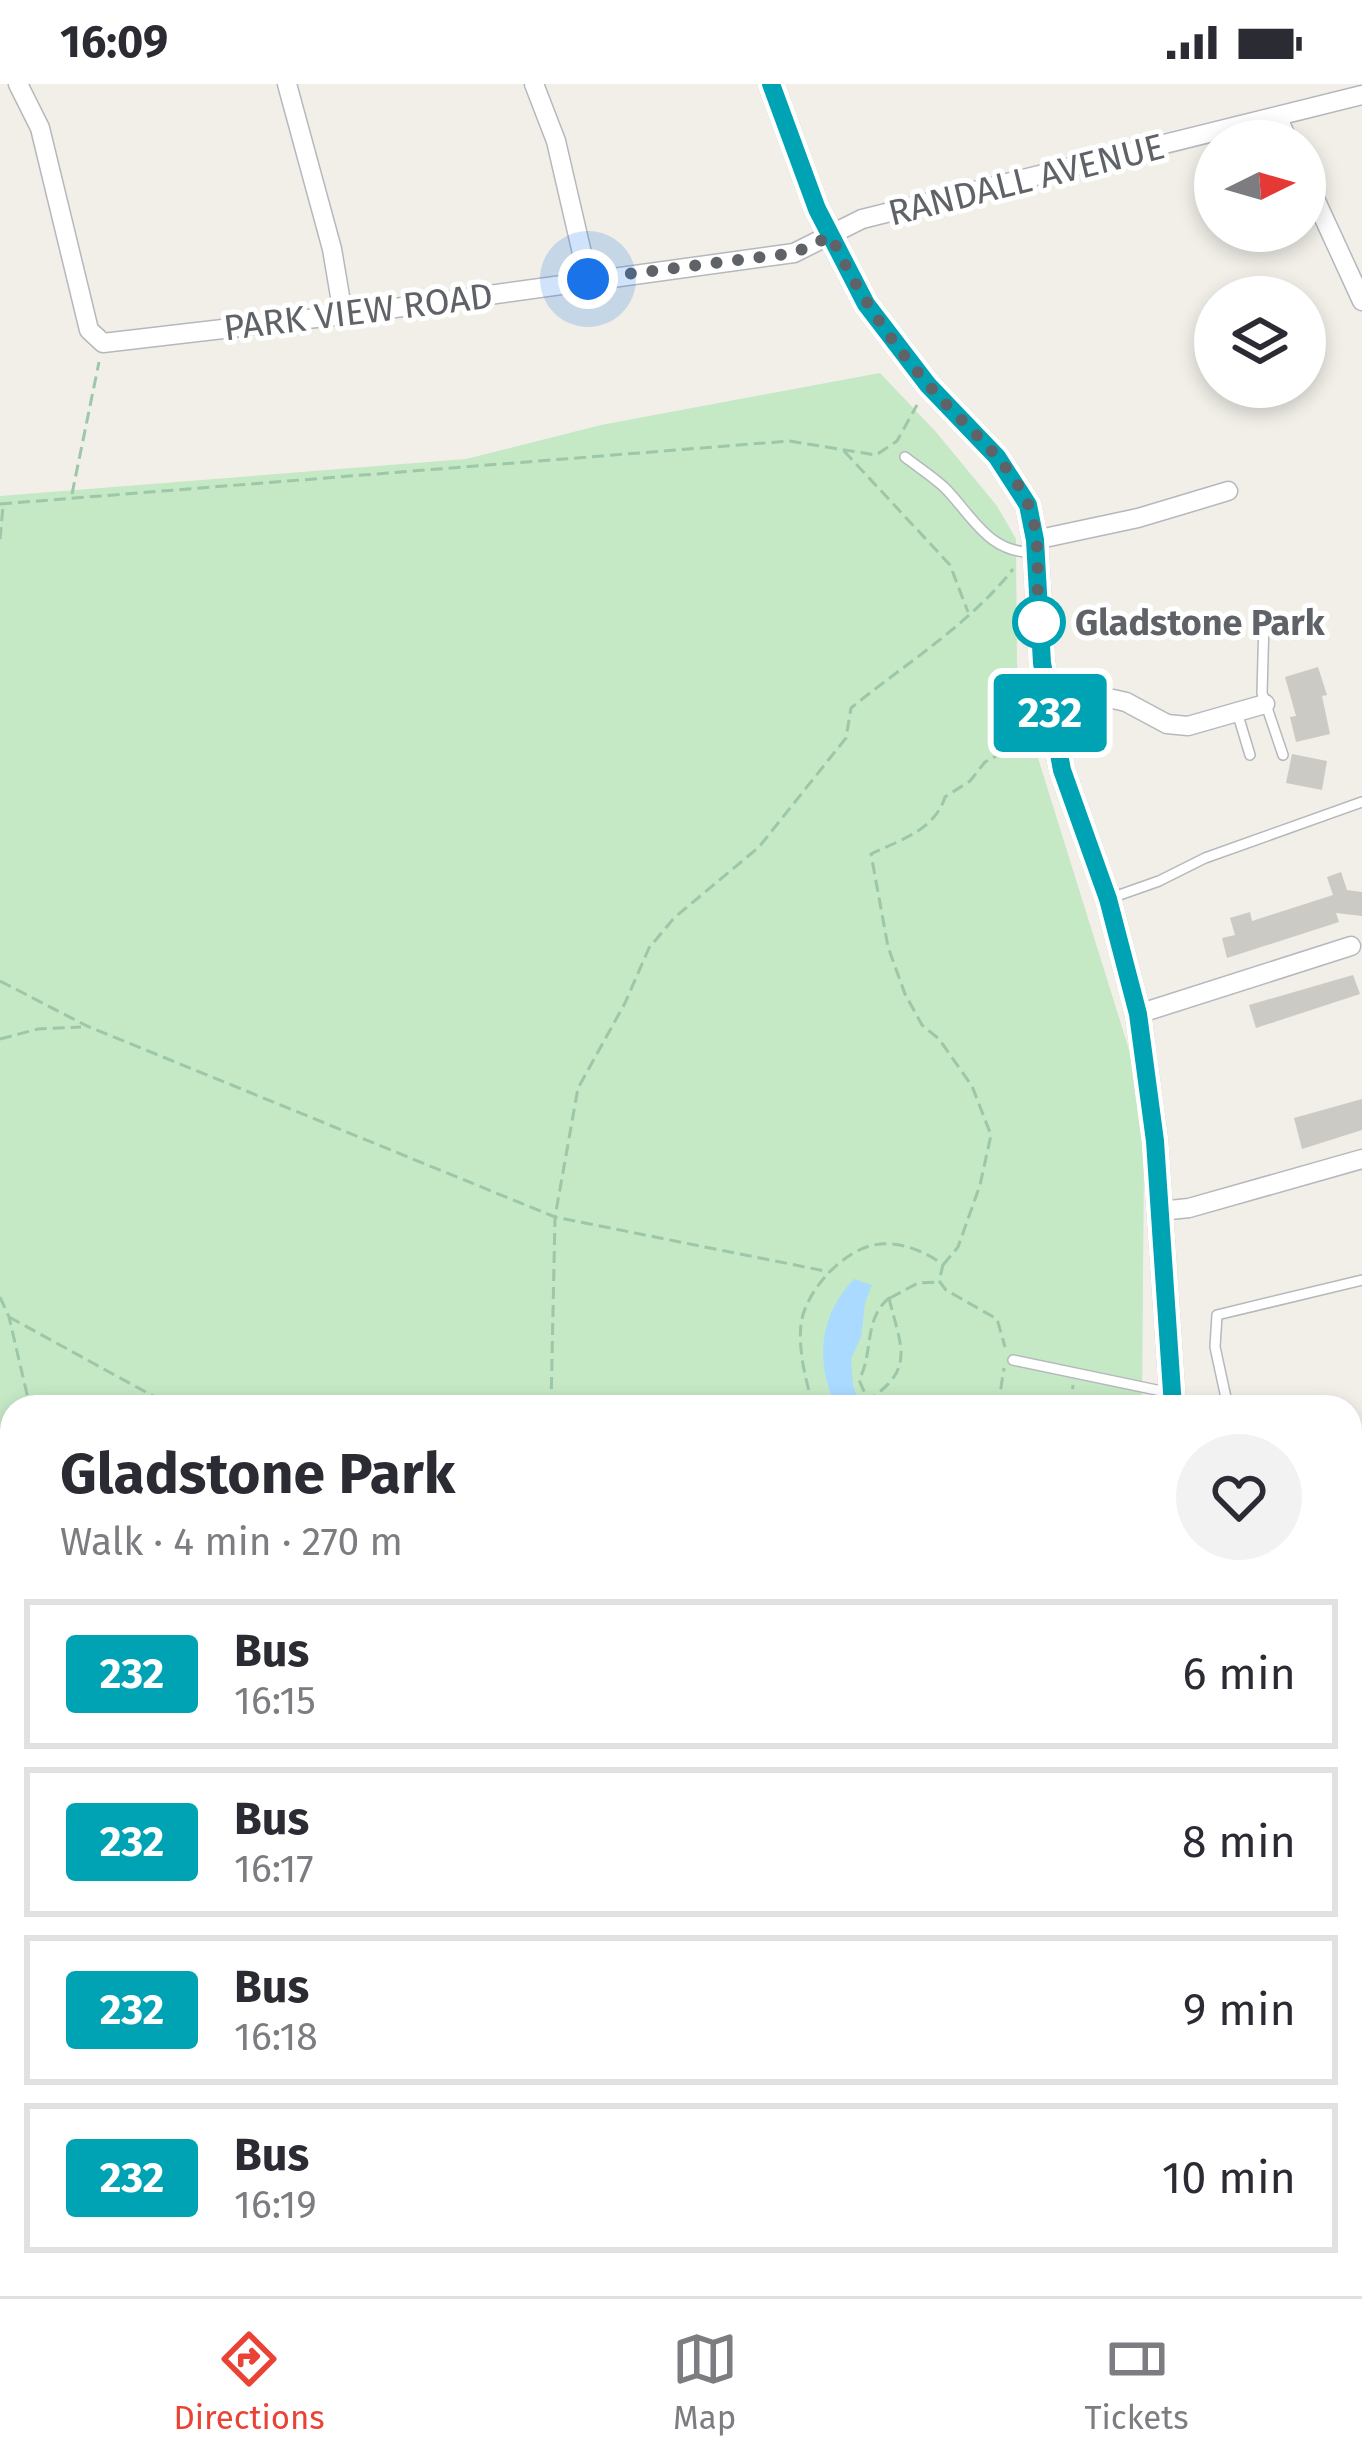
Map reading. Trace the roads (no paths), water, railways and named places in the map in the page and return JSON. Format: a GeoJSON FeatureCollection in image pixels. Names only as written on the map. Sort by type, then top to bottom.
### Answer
{"type":"FeatureCollection","features":[{"type":"Feature","properties":{"kind":"street","name":"PARK VIEW ROAD"},"geometry":{"type":"LineString","coordinates":[[18,84],[40,128],[88,330],[99,341],[343,314],[794,253],[831,236]]}},
{"type":"Feature","properties":{"kind":"street"},"geometry":{"type":"LineString","coordinates":[[287,84],[332,249],[343,314]]}},
{"type":"Feature","properties":{"kind":"street"},"geometry":{"type":"LineString","coordinates":[[534,84],[556,141],[588,279]]}},
{"type":"Feature","properties":{"kind":"street"},"geometry":{"type":"LineString","coordinates":[[771,84],[817,209],[866,304],[928,385],[986,444],[1028,505],[1028,547],[1042,663],[1038,710],[1108,899],[1138,1014],[1160,1211],[1172,1395]]}},
{"type":"Feature","properties":{"kind":"street","name":"RANDALL AVENUE"},"geometry":{"type":"LineString","coordinates":[[831,236],[862,219],[1362,95]]}},
{"type":"Feature","properties":{"kind":"street"},"geometry":{"type":"LineString","coordinates":[[1326,223],[1362,302]]}},
{"type":"Feature","properties":{"kind":"street"},"geometry":{"type":"LineString","coordinates":[[1028,547],[1228,491]]}},
{"type":"Feature","properties":{"kind":"street"},"geometry":{"type":"LineString","coordinates":[[1038,710],[1113,699],[1177,727],[1265,704]]}},
{"type":"Feature","properties":{"kind":"street"},"geometry":{"type":"LineString","coordinates":[[1138,1014],[1351,946]]}},
{"type":"Feature","properties":{"kind":"street"},"geometry":{"type":"LineString","coordinates":[[1160,1211],[1189,1208],[1362,1159]]}},
{"type":"Feature","properties":{"kind":"lane"},"geometry":{"type":"LineString","coordinates":[[905,457],[944,487],[983,536],[1028,547]]}},
{"type":"Feature","properties":{"kind":"lane"},"geometry":{"type":"LineString","coordinates":[[1264,620],[1262,693],[1283,755]]}},
{"type":"Feature","properties":{"kind":"lane"},"geometry":{"type":"LineString","coordinates":[[1237,712],[1250,755]]}},
{"type":"Feature","properties":{"kind":"lane"},"geometry":{"type":"LineString","coordinates":[[1108,899],[1205,858],[1362,802]]}},
{"type":"Feature","properties":{"kind":"lane"},"geometry":{"type":"LineString","coordinates":[[1225,1395],[1215,1347],[1216,1315],[1362,1280]]}},
{"type":"Feature","properties":{"kind":"lane"},"geometry":{"type":"LineString","coordinates":[[1013,1360],[1154,1395]]}},
{"type":"Feature","properties":{"kind":"water"},"geometry":{"type":"Polygon","coordinates":[[[854,1279],[872,1285],[861,1337],[851,1359],[856,1395],[831,1395],[825,1372],[827,1323],[854,1279]]]}},
{"type":"Feature","properties":{"kind":"place","name":"Gladstone Park"},"geometry":{"type":"Point","coordinates":[1039,622]}}]}
